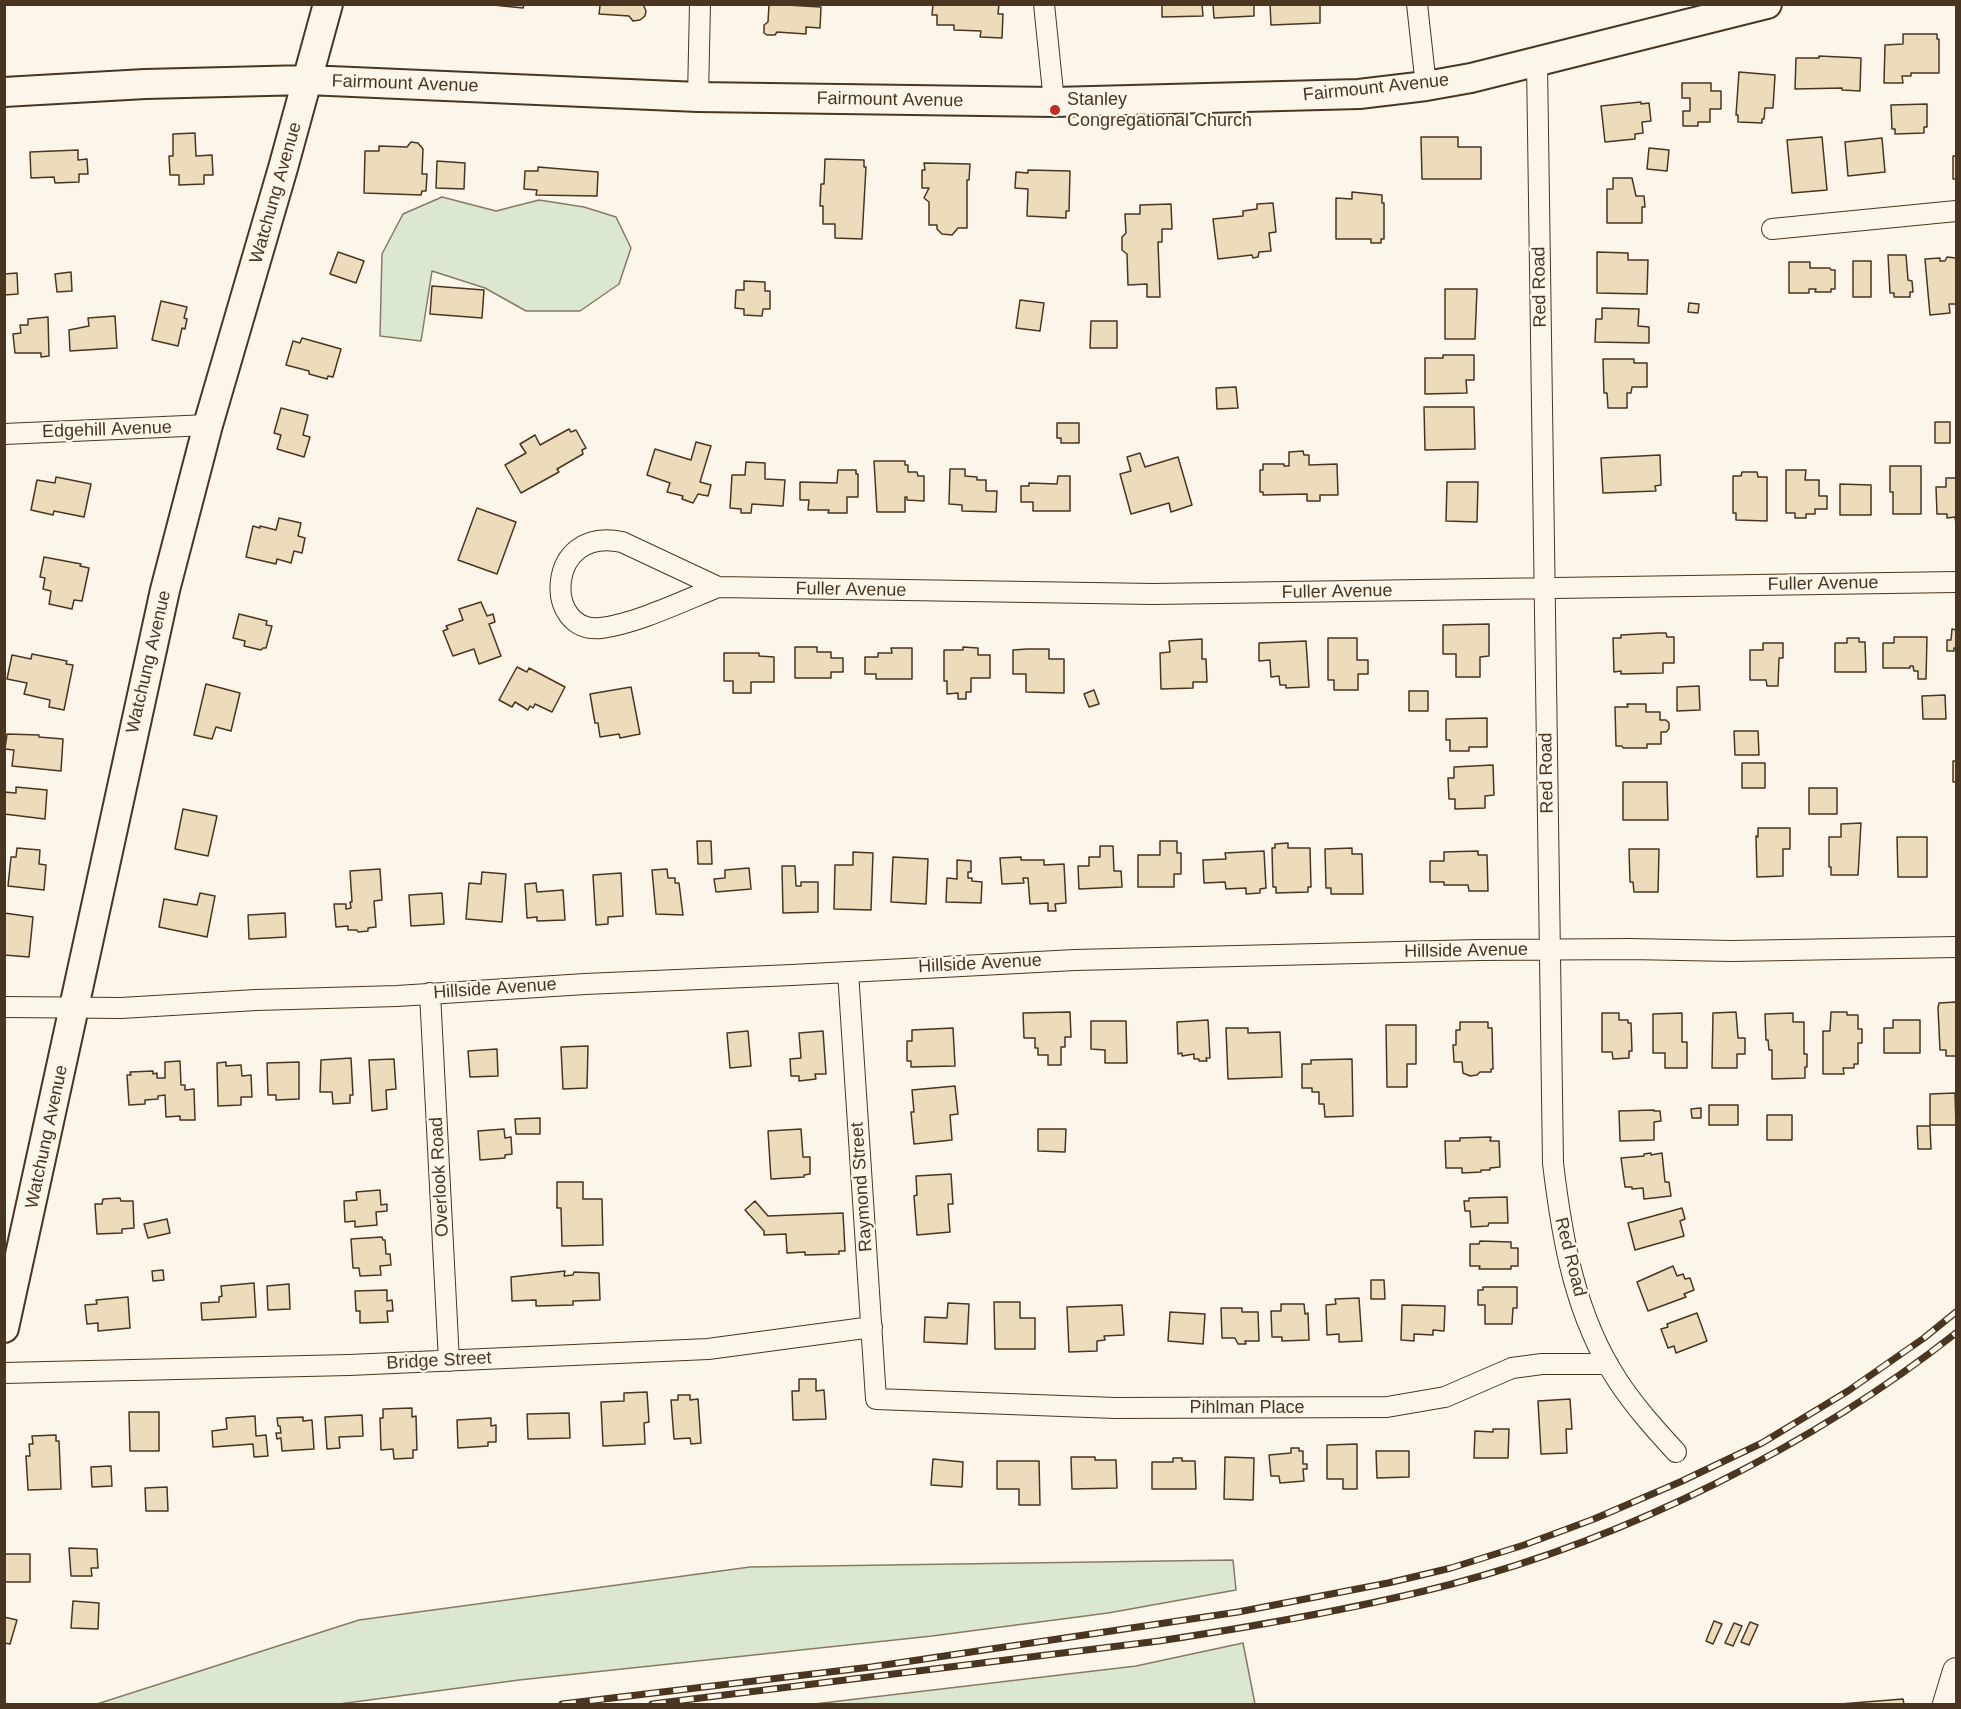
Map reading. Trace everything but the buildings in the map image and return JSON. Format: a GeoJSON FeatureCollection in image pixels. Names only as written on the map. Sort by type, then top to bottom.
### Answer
{"type":"FeatureCollection","features":[{"type":"Feature","properties":{"kind":"main road","name":"Watchung Avenue"},"geometry":{"type":"LineString","coordinates":[[4,1328],[76,1008],[144,679],[165,590],[208,425],[284,168],[328,4]]}},
{"type":"Feature","properties":{"kind":"main road","name":"Fairmount Avenue"},"geometry":{"type":"LineString","coordinates":[[4,92],[145,84],[307,80],[698,97],[1054,102],[1359,94],[1426,86],[1538,62],[1767,4]]}},
{"type":"Feature","properties":{"kind":"street"},"geometry":{"type":"LineString","coordinates":[[698,97],[700,4]]}},
{"type":"Feature","properties":{"kind":"street"},"geometry":{"type":"LineString","coordinates":[[1044,4],[1054,102]]}},
{"type":"Feature","properties":{"kind":"street"},"geometry":{"type":"LineString","coordinates":[[1417,4],[1426,86]]}},
{"type":"Feature","properties":{"kind":"street","name":"Red Road"},"geometry":{"type":"LineString","coordinates":[[1538,62],[1553,1163],[1561,1224],[1574,1284],[1590,1327],[1608,1364],[1645,1418],[1676,1452]]}},
{"type":"Feature","properties":{"kind":"street"},"geometry":{"type":"LineString","coordinates":[[1772,229],[1956,211]]}},
{"type":"Feature","properties":{"kind":"street","name":"Edgehill Avenue"},"geometry":{"type":"LineString","coordinates":[[4,434],[208,425]]}},
{"type":"Feature","properties":{"kind":"street","name":"Fuller Avenue"},"geometry":{"type":"LineString","coordinates":[[718,587],[622,542],[607,539],[592,542],[578,549],[567,560],[561,573],[559,588],[562,603],[571,616],[583,626],[600,628],[644,616],[718,587],[1142,594],[1956,582]]}},
{"type":"Feature","properties":{"kind":"street","name":"Hillside Avenue"},"geometry":{"type":"LineString","coordinates":[[4,1007],[121,1008],[1075,960],[1550,950],[1732,951],[1956,947]]}},
{"type":"Feature","properties":{"kind":"street","name":"Raymond Street"},"geometry":{"type":"LineString","coordinates":[[848,972],[876,1399],[880,1399]]}},
{"type":"Feature","properties":{"kind":"street","name":"Overlook Road"},"geometry":{"type":"LineString","coordinates":[[430,993],[449,1361]]}},
{"type":"Feature","properties":{"kind":"street","name":"Bridge Street"},"geometry":{"type":"LineString","coordinates":[[4,1373],[349,1365],[708,1349],[872,1327]]}},
{"type":"Feature","properties":{"kind":"street","name":"Pihlman Place"},"geometry":{"type":"LineString","coordinates":[[880,1399],[1115,1408],[1387,1407],[1445,1397],[1512,1368],[1542,1364],[1608,1364]]}},
{"type":"Feature","properties":{"kind":"street"},"geometry":{"type":"LineString","coordinates":[[1946,1704],[1956,1671]]}},
{"type":"Feature","properties":{"kind":"green space"},"geometry":{"type":"Polygon","coordinates":[[[442,197],[496,211],[539,200],[584,207],[616,217],[631,248],[619,284],[580,311],[526,311],[485,288],[432,271],[421,341],[380,336],[382,254],[403,214],[442,197]]]}},
{"type":"Feature","properties":{"kind":"green space"},"geometry":{"type":"Polygon","coordinates":[[[1233,1560],[1236,1590],[1108,1613],[932,1636],[519,1680],[339,1704],[97,1704],[359,1620],[750,1567],[1233,1560]]]}},
{"type":"Feature","properties":{"kind":"green space"},"geometry":{"type":"Polygon","coordinates":[[[1243,1643],[1255,1704],[814,1704],[1136,1666],[1243,1643]]]}},
{"type":"Feature","properties":{"kind":"railway"},"geometry":{"type":"LineString","coordinates":[[562,1704],[871,1667],[1238,1612],[1388,1583],[1451,1568],[1524,1545],[1594,1519],[1762,1443],[1848,1391],[1924,1338],[1956,1312]]}},
{"type":"Feature","properties":{"kind":"railway"},"geometry":{"type":"LineString","coordinates":[[652,1704],[1159,1641],[1306,1616],[1452,1584],[1518,1565],[1585,1541],[1651,1514],[1716,1483],[1780,1450],[1842,1413],[1901,1374],[1956,1333]]}},
{"type":"Feature","properties":{"kind":"place","name":"Stanley Congregational Church"},"geometry":{"type":"Point","coordinates":[1055,110]}}]}
